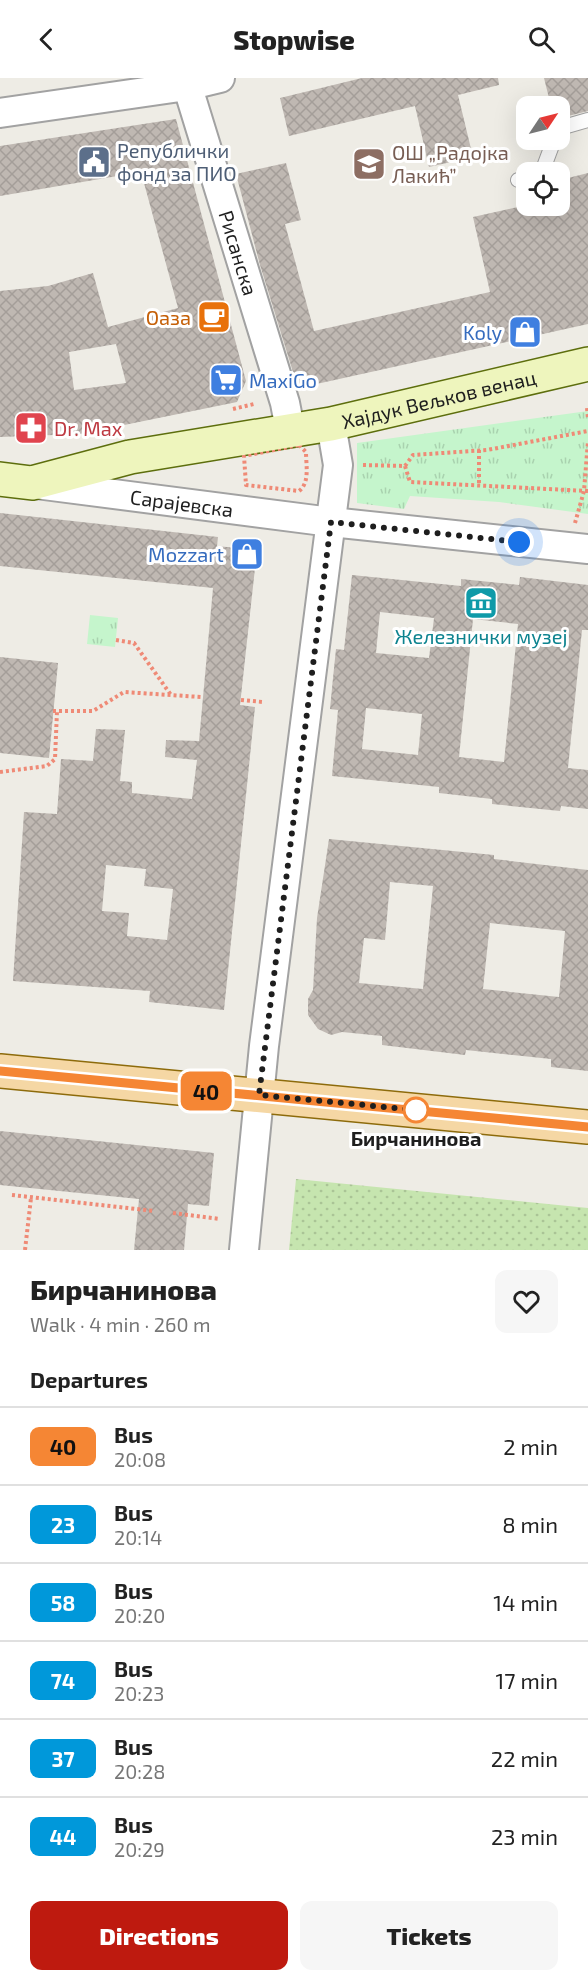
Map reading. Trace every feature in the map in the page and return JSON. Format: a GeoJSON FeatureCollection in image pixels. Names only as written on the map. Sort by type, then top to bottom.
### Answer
{"type":"FeatureCollection","features":[{"type":"Feature","properties":{"kind":"main road"},"geometry":{"type":"LineString","coordinates":[[0,1071],[588,1127]]}},
{"type":"Feature","properties":{"kind":"street"},"geometry":{"type":"LineString","coordinates":[[0,113],[220,78]]}},
{"type":"Feature","properties":{"kind":"street","name":"Рисанска"},"geometry":{"type":"LineString","coordinates":[[186,82],[285,403],[290,429]]}},
{"type":"Feature","properties":{"kind":"street","name":"Хајдук Вељков венац"},"geometry":{"type":"LineString","coordinates":[[290,429],[331,424],[588,364]]}},
{"type":"Feature","properties":{"kind":"street"},"geometry":{"type":"LineString","coordinates":[[244,1250],[259,1095],[338,465],[331,424]]}},
{"type":"Feature","properties":{"kind":"street","name":"Сарајевска"},"geometry":{"type":"LineString","coordinates":[[32,483],[130,457],[290,429]]}},
{"type":"Feature","properties":{"kind":"street","name":"Сарајевска"},"geometry":{"type":"LineString","coordinates":[[0,479],[331,522]]}},
{"type":"Feature","properties":{"kind":"street"},"geometry":{"type":"LineString","coordinates":[[331,522],[588,549]]}},
{"type":"Feature","properties":{"kind":"lane"},"geometry":{"type":"LineString","coordinates":[[570,125],[588,120]]}},
{"type":"Feature","properties":{"kind":"path"},"geometry":{"type":"LineString","coordinates":[[587,408],[588,419]]}},
{"type":"Feature","properties":{"kind":"path"},"geometry":{"type":"LineString","coordinates":[[405,466],[413,455],[479,450],[588,431]]}},
{"type":"Feature","properties":{"kind":"path"},"geometry":{"type":"LineString","coordinates":[[578,513],[586,491],[588,441]]}},
{"type":"Feature","properties":{"kind":"path"},"geometry":{"type":"LineString","coordinates":[[299,445],[306,452],[308,465],[306,484],[299,491],[249,487],[244,481],[244,456],[247,455],[299,445]]}},
{"type":"Feature","properties":{"kind":"path"},"geometry":{"type":"LineString","coordinates":[[479,450],[479,485]]}},
{"type":"Feature","properties":{"kind":"path"},"geometry":{"type":"LineString","coordinates":[[357,465],[405,466]]}},
{"type":"Feature","properties":{"kind":"path"},"geometry":{"type":"LineString","coordinates":[[405,466],[410,482],[586,491]]}},
{"type":"Feature","properties":{"kind":"path"},"geometry":{"type":"LineString","coordinates":[[116,640],[134,643],[171,695]]}},
{"type":"Feature","properties":{"kind":"path"},"geometry":{"type":"LineString","coordinates":[[0,772],[47,765],[55,759],[55,711],[93,711],[124,692],[201,697]]}},
{"type":"Feature","properties":{"kind":"path"},"geometry":{"type":"LineString","coordinates":[[241,700],[263,702]]}},
{"type":"Feature","properties":{"kind":"path"},"geometry":{"type":"LineString","coordinates":[[12,1195],[154,1211]]}},
{"type":"Feature","properties":{"kind":"path"},"geometry":{"type":"LineString","coordinates":[[25,1250],[31,1198]]}},
{"type":"Feature","properties":{"kind":"path"},"geometry":{"type":"LineString","coordinates":[[173,1213],[220,1219]]}},
{"type":"Feature","properties":{"kind":"green space"},"geometry":{"type":"Polygon","coordinates":[[[588,411],[588,514],[499,502],[410,496],[404,509],[357,503],[357,443],[588,411]]]}},
{"type":"Feature","properties":{"kind":"green space"},"geometry":{"type":"Polygon","coordinates":[[[90,615],[118,618],[115,647],[87,644],[90,615]]]}},
{"type":"Feature","properties":{"kind":"green space"},"geometry":{"type":"Polygon","coordinates":[[[296,1179],[588,1208],[588,1250],[289,1250],[296,1179]]]}},
{"type":"Feature","properties":{"kind":"building"},"geometry":{"type":"Polygon","coordinates":[[[362,78],[498,78],[499,85],[458,95],[473,157],[429,167],[415,106],[289,136],[280,98],[362,78]]]}},
{"type":"Feature","properties":{"kind":"building"},"geometry":{"type":"Polygon","coordinates":[[[544,78],[588,78],[588,111],[570,116],[570,96],[548,96],[544,78]]]}},
{"type":"Feature","properties":{"kind":"building"},"geometry":{"type":"Polygon","coordinates":[[[176,119],[246,381],[237,402],[80,434],[0,437],[0,291],[48,286],[93,273],[108,327],[178,308],[141,172],[0,196],[0,146],[176,119]],[[116,344],[69,352],[74,390],[126,383],[116,344]]]}},
{"type":"Feature","properties":{"kind":"building"},"geometry":{"type":"Polygon","coordinates":[[[286,163],[301,220],[285,224],[314,331],[490,292],[473,217],[516,207],[516,216],[570,216],[570,178],[588,173],[588,324],[312,385],[311,381],[297,385],[260,265],[236,174],[286,163]]]}},
{"type":"Feature","properties":{"kind":"building"},"geometry":{"type":"Polygon","coordinates":[[[0,513],[218,537],[217,546],[257,550],[240,705],[255,707],[224,1010],[149,1002],[150,991],[13,981],[24,812],[57,814],[61,759],[93,761],[96,729],[125,730],[120,781],[132,782],[132,793],[192,799],[197,760],[165,757],[166,740],[199,741],[213,588],[0,566],[0,513]],[[106,865],[102,911],[129,913],[127,936],[167,940],[173,889],[144,886],[146,869],[106,865]]]}},
{"type":"Feature","properties":{"kind":"building"},"geometry":{"type":"Polygon","coordinates":[[[352,575],[461,586],[461,579],[519,585],[520,577],[588,585],[588,630],[582,630],[568,768],[588,770],[588,809],[561,806],[560,811],[492,804],[492,799],[439,793],[439,787],[332,776],[338,710],[330,709],[336,649],[344,650],[352,575]],[[380,612],[376,653],[429,658],[434,618],[380,612]],[[473,619],[459,757],[504,762],[518,624],[473,619]],[[366,708],[362,749],[418,755],[422,714],[366,708]]]}},
{"type":"Feature","properties":{"kind":"building"},"geometry":{"type":"Polygon","coordinates":[[[0,657],[58,663],[49,758],[0,753],[0,657]]]}},
{"type":"Feature","properties":{"kind":"building"},"geometry":{"type":"Polygon","coordinates":[[[329,839],[494,855],[494,859],[588,870],[588,1071],[551,1067],[551,1059],[466,1050],[465,1055],[382,1045],[382,1036],[342,1032],[331,1035],[318,1029],[308,1015],[308,999],[313,990],[317,918],[329,839]],[[390,882],[385,940],[364,938],[359,983],[423,989],[433,886],[390,882]],[[490,923],[483,989],[559,997],[565,931],[490,923]]]}},
{"type":"Feature","properties":{"kind":"building"},"geometry":{"type":"Polygon","coordinates":[[[0,1131],[214,1153],[209,1206],[188,1204],[184,1250],[134,1250],[139,1199],[0,1185],[0,1131]]]}},
{"type":"Feature","properties":{"kind":"bus line","name":"40"},"geometry":{"type":"LineString","coordinates":[[0,1071],[588,1127]]}},
{"type":"Feature","properties":{"kind":"place","name":"Републички фонд за ПИО"},"geometry":{"type":"Point","coordinates":[94,162]}},
{"type":"Feature","properties":{"kind":"place","name":"ОШ „Радојка Лакић”"},"geometry":{"type":"Point","coordinates":[369,164]}},
{"type":"Feature","properties":{"kind":"place","name":"Оаза"},"geometry":{"type":"Point","coordinates":[214,317]}},
{"type":"Feature","properties":{"kind":"place","name":"Koly"},"geometry":{"type":"Point","coordinates":[525,332]}},
{"type":"Feature","properties":{"kind":"place","name":"MaxiGo"},"geometry":{"type":"Point","coordinates":[226,380]}},
{"type":"Feature","properties":{"kind":"place","name":"Dr. Max"},"geometry":{"type":"Point","coordinates":[31,428]}},
{"type":"Feature","properties":{"kind":"place","name":"Mozzart"},"geometry":{"type":"Point","coordinates":[247,554]}},
{"type":"Feature","properties":{"kind":"place","name":"Железнички музеј"},"geometry":{"type":"Point","coordinates":[481,603]}},
{"type":"Feature","properties":{"kind":"place","name":"Бирчанинова"},"geometry":{"type":"Point","coordinates":[416,1110]}},
{"type":"Feature","properties":{"kind":"route"},"geometry":{"type":"LineString","coordinates":[[416,1110],[259,1095],[331,522],[519,542]]}}]}
